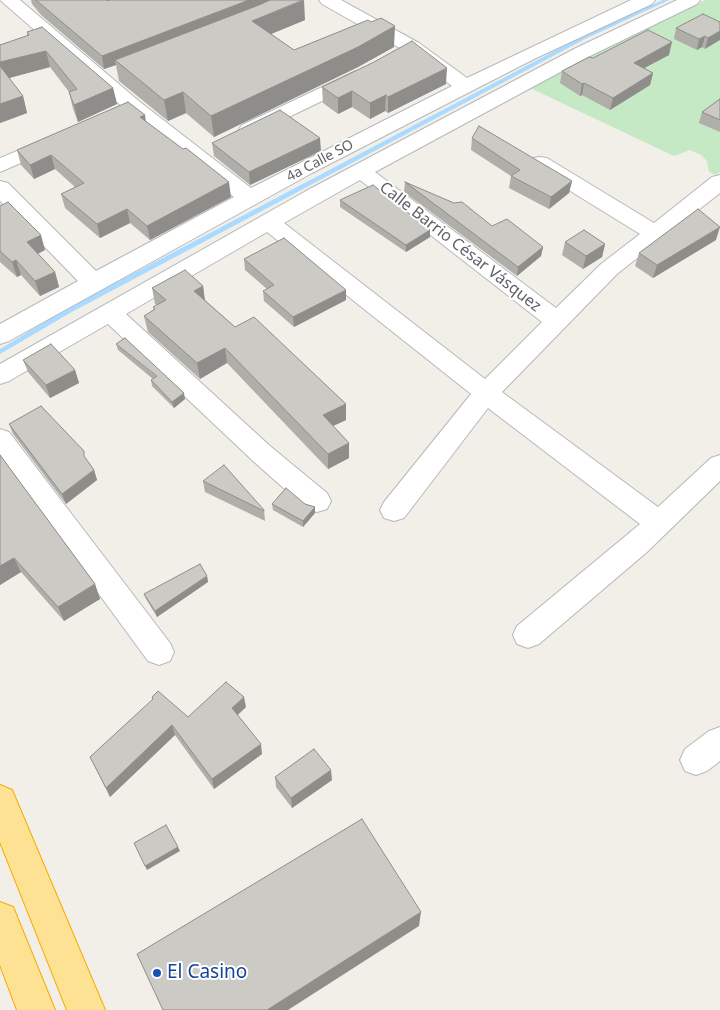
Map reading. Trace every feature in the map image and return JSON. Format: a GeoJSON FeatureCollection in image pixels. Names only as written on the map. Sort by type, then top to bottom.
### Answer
{"type":"FeatureCollection","features":[{"type":"Feature","properties":{"kind":"highway"},"geometry":{"type":"LineString","coordinates":[[0,801],[86,1010]]}},
{"type":"Feature","properties":{"kind":"highway"},"geometry":{"type":"LineString","coordinates":[[0,920],[36,1010]]}},
{"type":"Feature","properties":{"kind":"street"},"geometry":{"type":"LineString","coordinates":[[9,0],[51,34],[111,76],[124,110],[194,156],[248,198]]}},
{"type":"Feature","properties":{"kind":"street"},"geometry":{"type":"LineString","coordinates":[[328,0],[404,51],[465,86]]}},
{"type":"Feature","properties":{"kind":"street","name":"4a Calle SO"},"geometry":{"type":"LineString","coordinates":[[0,335],[248,198],[465,86],[611,6],[646,0]]}},
{"type":"Feature","properties":{"kind":"street"},"geometry":{"type":"LineString","coordinates":[[0,375],[361,171],[472,122],[583,52],[691,0]]}},
{"type":"Feature","properties":{"kind":"street"},"geometry":{"type":"LineString","coordinates":[[26,43],[51,34]]}},
{"type":"Feature","properties":{"kind":"street"},"geometry":{"type":"LineString","coordinates":[[229,138],[374,69]]}},
{"type":"Feature","properties":{"kind":"street"},"geometry":{"type":"LineString","coordinates":[[0,166],[71,134]]}},
{"type":"Feature","properties":{"kind":"street"},"geometry":{"type":"LineString","coordinates":[[194,156],[211,147]]}},
{"type":"Feature","properties":{"kind":"street"},"geometry":{"type":"LineString","coordinates":[[523,153],[655,233]]}},
{"type":"Feature","properties":{"kind":"street","name":"Calle Barrio César Vásquez"},"geometry":{"type":"LineString","coordinates":[[361,171],[558,322]]}},
{"type":"Feature","properties":{"kind":"street"},"geometry":{"type":"LineString","coordinates":[[394,510],[486,393],[609,269],[720,182]]}},
{"type":"Feature","properties":{"kind":"street"},"geometry":{"type":"LineString","coordinates":[[0,188],[93,282]]}},
{"type":"Feature","properties":{"kind":"street"},"geometry":{"type":"LineString","coordinates":[[269,222],[486,393],[659,523]]}},
{"type":"Feature","properties":{"kind":"street"},"geometry":{"type":"LineString","coordinates":[[111,313],[261,453],[318,501]]}},
{"type":"Feature","properties":{"kind":"street"},"geometry":{"type":"LineString","coordinates":[[0,439],[159,652]]}},
{"type":"Feature","properties":{"kind":"street"},"geometry":{"type":"LineString","coordinates":[[528,635],[659,523],[720,465]]}},
{"type":"Feature","properties":{"kind":"green space"},"geometry":{"type":"Polygon","coordinates":[[[705,0],[720,0],[720,172],[716,175],[709,172],[707,161],[701,155],[690,150],[674,156],[528,87],[591,53],[705,0]]]}},
{"type":"Feature","properties":{"kind":"building"},"geometry":{"type":"Polygon","coordinates":[[[36,0],[107,1],[249,0],[102,56],[36,0]]]}},
{"type":"Feature","properties":{"kind":"building"},"geometry":{"type":"Polygon","coordinates":[[[270,0],[303,0],[252,21],[294,50],[368,20],[371,22],[381,18],[395,26],[358,47],[211,116],[183,92],[164,100],[115,60],[259,5],[270,0]]]}},
{"type":"Feature","properties":{"kind":"building"},"geometry":{"type":"Polygon","coordinates":[[[703,14],[720,22],[720,31],[708,38],[705,36],[699,39],[676,28],[703,14]]]}},
{"type":"Feature","properties":{"kind":"building"},"geometry":{"type":"Polygon","coordinates":[[[42,27],[113,88],[74,105],[69,92],[77,89],[46,51],[0,62],[0,45],[29,35],[27,32],[42,27]]]}},
{"type":"Feature","properties":{"kind":"building"},"geometry":{"type":"Polygon","coordinates":[[[648,30],[672,42],[634,63],[653,73],[613,98],[584,83],[582,84],[562,71],[589,57],[593,58],[648,30]]]}},
{"type":"Feature","properties":{"kind":"building"},"geometry":{"type":"Polygon","coordinates":[[[412,41],[447,68],[388,97],[386,95],[370,103],[352,91],[338,98],[322,87],[374,62],[412,41]]]}},
{"type":"Feature","properties":{"kind":"building"},"geometry":{"type":"Polygon","coordinates":[[[0,66],[23,96],[0,104],[0,66]]]}},
{"type":"Feature","properties":{"kind":"building"},"geometry":{"type":"Polygon","coordinates":[[[720,99],[720,120],[702,112],[720,99]]]}},
{"type":"Feature","properties":{"kind":"building"},"geometry":{"type":"Polygon","coordinates":[[[128,102],[145,115],[140,117],[183,149],[186,148],[229,182],[147,226],[127,209],[97,224],[61,194],[84,183],[51,155],[30,165],[17,150],[128,102]]]}},
{"type":"Feature","properties":{"kind":"building"},"geometry":{"type":"Polygon","coordinates":[[[280,110],[320,138],[249,172],[212,143],[280,110]]]}},
{"type":"Feature","properties":{"kind":"building"},"geometry":{"type":"Polygon","coordinates":[[[479,126],[572,181],[551,197],[511,176],[520,170],[472,138],[479,126]]]}},
{"type":"Feature","properties":{"kind":"building"},"geometry":{"type":"Polygon","coordinates":[[[405,182],[454,203],[462,202],[492,226],[507,219],[543,247],[518,267],[405,182]]]}},
{"type":"Feature","properties":{"kind":"building"},"geometry":{"type":"Polygon","coordinates":[[[373,185],[430,230],[406,245],[340,200],[373,185]]]}},
{"type":"Feature","properties":{"kind":"building"},"geometry":{"type":"Polygon","coordinates":[[[8,202],[41,235],[27,242],[55,272],[35,281],[16,260],[12,262],[0,251],[0,206],[8,202]]]}},
{"type":"Feature","properties":{"kind":"building"},"geometry":{"type":"Polygon","coordinates":[[[698,209],[720,227],[657,265],[639,253],[698,209]]]}},
{"type":"Feature","properties":{"kind":"building"},"geometry":{"type":"Polygon","coordinates":[[[584,230],[605,244],[586,256],[565,242],[584,230]]]}},
{"type":"Feature","properties":{"kind":"building"},"geometry":{"type":"Polygon","coordinates":[[[284,238],[346,290],[293,317],[263,291],[274,285],[244,259],[284,238]]]}},
{"type":"Feature","properties":{"kind":"building"},"geometry":{"type":"Polygon","coordinates":[[[185,270],[203,286],[194,291],[235,327],[254,317],[346,404],[323,415],[349,443],[328,454],[225,348],[197,363],[144,316],[155,309],[153,307],[166,300],[152,288],[185,270]]]}},
{"type":"Feature","properties":{"kind":"building"},"geometry":{"type":"Polygon","coordinates":[[[125,338],[184,393],[172,402],[151,380],[157,376],[116,344],[125,338]]]}},
{"type":"Feature","properties":{"kind":"building"},"geometry":{"type":"Polygon","coordinates":[[[51,344],[75,370],[46,385],[23,360],[51,344]]]}},
{"type":"Feature","properties":{"kind":"building"},"geometry":{"type":"Polygon","coordinates":[[[41,406],[84,451],[84,456],[94,470],[62,494],[9,424],[41,406]]]}},
{"type":"Feature","properties":{"kind":"building"},"geometry":{"type":"Polygon","coordinates":[[[0,455],[95,584],[58,607],[14,558],[0,566],[0,455]]]}},
{"type":"Feature","properties":{"kind":"building"},"geometry":{"type":"Polygon","coordinates":[[[224,465],[264,510],[264,511],[203,481],[224,465]]]}},
{"type":"Feature","properties":{"kind":"building"},"geometry":{"type":"Polygon","coordinates":[[[286,488],[305,504],[315,507],[303,521],[272,504],[286,488]]]}},
{"type":"Feature","properties":{"kind":"building"},"geometry":{"type":"Polygon","coordinates":[[[200,564],[207,576],[155,611],[144,594],[200,564]]]}},
{"type":"Feature","properties":{"kind":"building"},"geometry":{"type":"Polygon","coordinates":[[[226,682],[244,697],[232,708],[261,744],[212,779],[172,725],[106,788],[90,757],[153,699],[152,697],[158,691],[188,717],[226,682]]]}},
{"type":"Feature","properties":{"kind":"building"},"geometry":{"type":"Polygon","coordinates":[[[314,749],[331,770],[291,798],[275,777],[314,749]]]}},
{"type":"Feature","properties":{"kind":"building"},"geometry":{"type":"Polygon","coordinates":[[[362,819],[421,912],[267,1010],[163,1010],[137,954],[362,819]]]}},
{"type":"Feature","properties":{"kind":"building"},"geometry":{"type":"Polygon","coordinates":[[[166,825],[178,847],[145,866],[134,843],[166,825]]]}},
{"type":"Feature","properties":{"kind":"waterway"},"geometry":{"type":"LineString","coordinates":[[0,352],[68,311],[583,38],[667,0]]}},
{"type":"Feature","properties":{"kind":"place","name":"El Casino"},"geometry":{"type":"Point","coordinates":[157,973]}}]}
